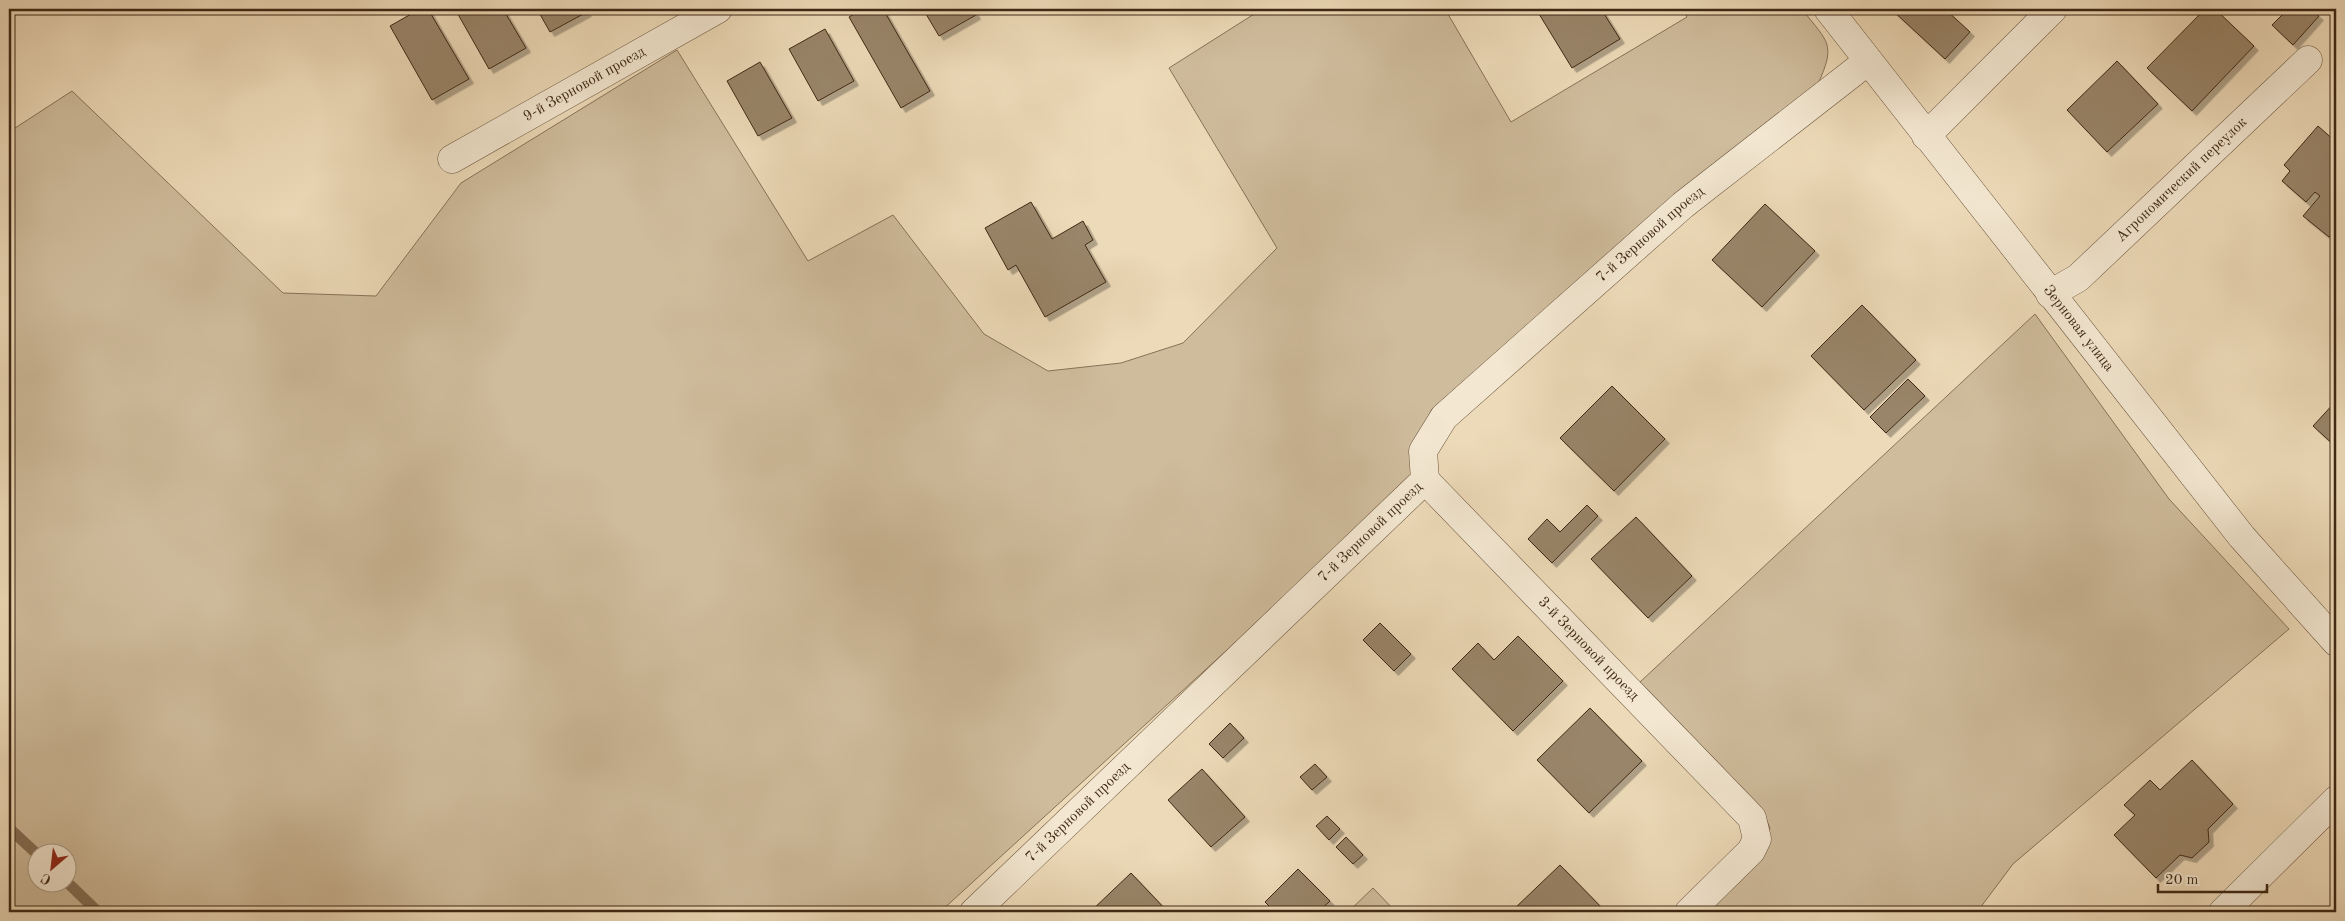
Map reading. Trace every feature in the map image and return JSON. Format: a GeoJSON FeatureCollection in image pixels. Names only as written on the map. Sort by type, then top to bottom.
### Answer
{"type":"FeatureCollection","features":[{"type":"Feature","properties":{"kind":"street","name":"9-й Зерновой проезд"},"geometry":{"type":"LineString","coordinates":[[452,159],[718,9]]}},
{"type":"Feature","properties":{"kind":"street","name":"Зерновая улица"},"geometry":{"type":"LineString","coordinates":[[1828,9],[2242,537],[2336,642]]}},
{"type":"Feature","properties":{"kind":"street"},"geometry":{"type":"LineString","coordinates":[[1926,136],[2053,9]]}},
{"type":"Feature","properties":{"kind":"street","name":"Агрономический переулок"},"geometry":{"type":"LineString","coordinates":[[2050,294],[2078,278],[2308,60]]}},
{"type":"Feature","properties":{"kind":"street","name":"7-й Зерновой проезд"},"geometry":{"type":"LineString","coordinates":[[974,912],[1425,480],[1423,452],[1444,417],[1684,205],[1868,61]]}},
{"type":"Feature","properties":{"kind":"street","name":"3-й Зерновой проезд"},"geometry":{"type":"LineString","coordinates":[[1425,480],[1752,818],[1757,839],[1751,851],[1689,912]]}},
{"type":"Feature","properties":{"kind":"street"},"geometry":{"type":"LineString","coordinates":[[2223,912],[2336,800]]}},
{"type":"Feature","properties":{"kind":"shaded area"},"geometry":{"type":"Polygon","coordinates":[[[1262,9],[1445,9],[1511,122],[1687,17],[1682,9],[1802,9],[1827,44],[1827,61],[1817,86],[1673,199],[1432,409],[1412,449],[1411,475],[1238,640],[940,912],[9,912],[9,132],[72,91],[283,293],[376,296],[461,183],[677,50],[808,261],[893,215],[984,334],[1048,371],[1121,363],[1183,343],[1277,248],[1169,68],[1262,9]]]}},
{"type":"Feature","properties":{"kind":"shaded area"},"geometry":{"type":"Polygon","coordinates":[[[2035,314],[2169,499],[2289,629],[2013,864],[1977,912],[1707,912],[1761,859],[1770,828],[1761,807],[1640,682],[2035,314]]]}},
{"type":"Feature","properties":{"kind":"shaded area"},"geometry":{"type":"Polygon","coordinates":[[[1373,888],[1396,912],[1348,912],[1373,888]]]}},
{"type":"Feature","properties":{"kind":"building"},"geometry":{"type":"Polygon","coordinates":[[[420,9],[428,9],[469,79],[432,100],[390,26],[420,9]]]}},
{"type":"Feature","properties":{"kind":"building"},"geometry":{"type":"Polygon","coordinates":[[[455,9],[503,9],[526,48],[489,69],[455,9]]]}},
{"type":"Feature","properties":{"kind":"building"},"geometry":{"type":"Polygon","coordinates":[[[537,9],[585,9],[587,12],[550,32],[537,9]]]}},
{"type":"Feature","properties":{"kind":"building"},"geometry":{"type":"Polygon","coordinates":[[[863,9],[883,9],[930,91],[901,108],[849,17],[863,9]]]}},
{"type":"Feature","properties":{"kind":"building"},"geometry":{"type":"Polygon","coordinates":[[[923,9],[973,9],[976,15],[939,36],[923,9]]]}},
{"type":"Feature","properties":{"kind":"building"},"geometry":{"type":"Polygon","coordinates":[[[1536,9],[1601,9],[1620,39],[1572,68],[1536,9]]]}},
{"type":"Feature","properties":{"kind":"building"},"geometry":{"type":"Polygon","coordinates":[[[1891,9],[1945,9],[1970,32],[1945,59],[1891,9]]]}},
{"type":"Feature","properties":{"kind":"building"},"geometry":{"type":"Polygon","coordinates":[[[2205,9],[2215,9],[2254,46],[2192,111],[2147,68],[2205,9]]]}},
{"type":"Feature","properties":{"kind":"building"},"geometry":{"type":"Polygon","coordinates":[[[2288,9],[2311,9],[2319,16],[2293,45],[2272,25],[2288,9]]]}},
{"type":"Feature","properties":{"kind":"building"},"geometry":{"type":"Polygon","coordinates":[[[825,29],[854,81],[818,101],[789,49],[825,29]]]}},
{"type":"Feature","properties":{"kind":"building"},"geometry":{"type":"Polygon","coordinates":[[[2117,61],[2158,104],[2107,152],[2067,110],[2117,61]]]}},
{"type":"Feature","properties":{"kind":"building"},"geometry":{"type":"Polygon","coordinates":[[[760,62],[792,118],[758,136],[727,81],[760,62]]]}},
{"type":"Feature","properties":{"kind":"building"},"geometry":{"type":"Polygon","coordinates":[[[2318,126],[2336,142],[2336,228],[2329,237],[2303,216],[2320,196],[2315,192],[2306,202],[2282,181],[2290,171],[2284,165],[2318,126]]]}},
{"type":"Feature","properties":{"kind":"building"},"geometry":{"type":"Polygon","coordinates":[[[1031,202],[1052,239],[1083,221],[1093,240],[1085,245],[1106,282],[1045,317],[1016,265],[1008,270],[985,228],[1031,202]]]}},
{"type":"Feature","properties":{"kind":"building"},"geometry":{"type":"Polygon","coordinates":[[[1765,204],[1815,251],[1762,307],[1712,260],[1765,204]]]}},
{"type":"Feature","properties":{"kind":"building"},"geometry":{"type":"Polygon","coordinates":[[[1862,305],[1916,360],[1864,410],[1811,356],[1862,305]]]}},
{"type":"Feature","properties":{"kind":"building"},"geometry":{"type":"Polygon","coordinates":[[[1908,379],[1925,396],[1886,433],[1870,417],[1908,379]]]}},
{"type":"Feature","properties":{"kind":"building"},"geometry":{"type":"Polygon","coordinates":[[[1612,386],[1665,439],[1614,491],[1560,438],[1612,386]]]}},
{"type":"Feature","properties":{"kind":"building"},"geometry":{"type":"Polygon","coordinates":[[[2336,401],[2336,447],[2313,426],[2336,401]]]}},
{"type":"Feature","properties":{"kind":"building"},"geometry":{"type":"Polygon","coordinates":[[[1587,505],[1598,516],[1552,563],[1528,539],[1547,519],[1560,532],[1587,505]]]}},
{"type":"Feature","properties":{"kind":"building"},"geometry":{"type":"Polygon","coordinates":[[[1636,517],[1692,576],[1648,618],[1591,559],[1636,517]]]}},
{"type":"Feature","properties":{"kind":"building"},"geometry":{"type":"Polygon","coordinates":[[[1380,623],[1411,654],[1394,671],[1363,640],[1380,623]]]}},
{"type":"Feature","properties":{"kind":"building"},"geometry":{"type":"Polygon","coordinates":[[[1518,636],[1563,681],[1513,731],[1452,669],[1478,643],[1494,660],[1518,636]]]}},
{"type":"Feature","properties":{"kind":"building"},"geometry":{"type":"Polygon","coordinates":[[[1590,708],[1642,761],[1589,813],[1537,760],[1590,708]]]}},
{"type":"Feature","properties":{"kind":"building"},"geometry":{"type":"Polygon","coordinates":[[[1230,723],[1244,738],[1223,758],[1209,744],[1230,723]]]}},
{"type":"Feature","properties":{"kind":"building"},"geometry":{"type":"Polygon","coordinates":[[[2192,760],[2233,804],[2208,829],[2209,842],[2192,858],[2180,855],[2156,878],[2114,835],[2135,815],[2124,805],[2150,780],[2160,790],[2192,760]]]}},
{"type":"Feature","properties":{"kind":"building"},"geometry":{"type":"Polygon","coordinates":[[[1315,764],[1327,777],[1312,790],[1300,777],[1315,764]]]}},
{"type":"Feature","properties":{"kind":"building"},"geometry":{"type":"Polygon","coordinates":[[[1202,769],[1245,817],[1211,847],[1168,800],[1202,769]]]}},
{"type":"Feature","properties":{"kind":"building"},"geometry":{"type":"Polygon","coordinates":[[[1327,816],[1340,829],[1329,840],[1316,826],[1327,816]]]}},
{"type":"Feature","properties":{"kind":"building"},"geometry":{"type":"Polygon","coordinates":[[[1346,837],[1363,855],[1353,864],[1336,847],[1346,837]]]}},
{"type":"Feature","properties":{"kind":"building"},"geometry":{"type":"Polygon","coordinates":[[[1560,865],[1606,912],[1518,912],[1514,909],[1560,865]]]}},
{"type":"Feature","properties":{"kind":"building"},"geometry":{"type":"Polygon","coordinates":[[[1298,869],[1330,901],[1318,912],[1275,912],[1265,902],[1298,869]]]}},
{"type":"Feature","properties":{"kind":"building"},"geometry":{"type":"Polygon","coordinates":[[[1131,873],[1168,912],[1090,912],[1131,873]]]}},
{"type":"Feature","properties":{"kind":"building"},"geometry":{"type":"Polygon","coordinates":[[[2279,907],[2284,912],[2273,912],[2279,907]]]}},
{"type":"Feature","properties":{"kind":"waterway"},"geometry":{"type":"LineString","coordinates":[[9,828],[28,846]]}},
{"type":"Feature","properties":{"kind":"waterway"},"geometry":{"type":"LineString","coordinates":[[78,893],[98,912]]}}]}
